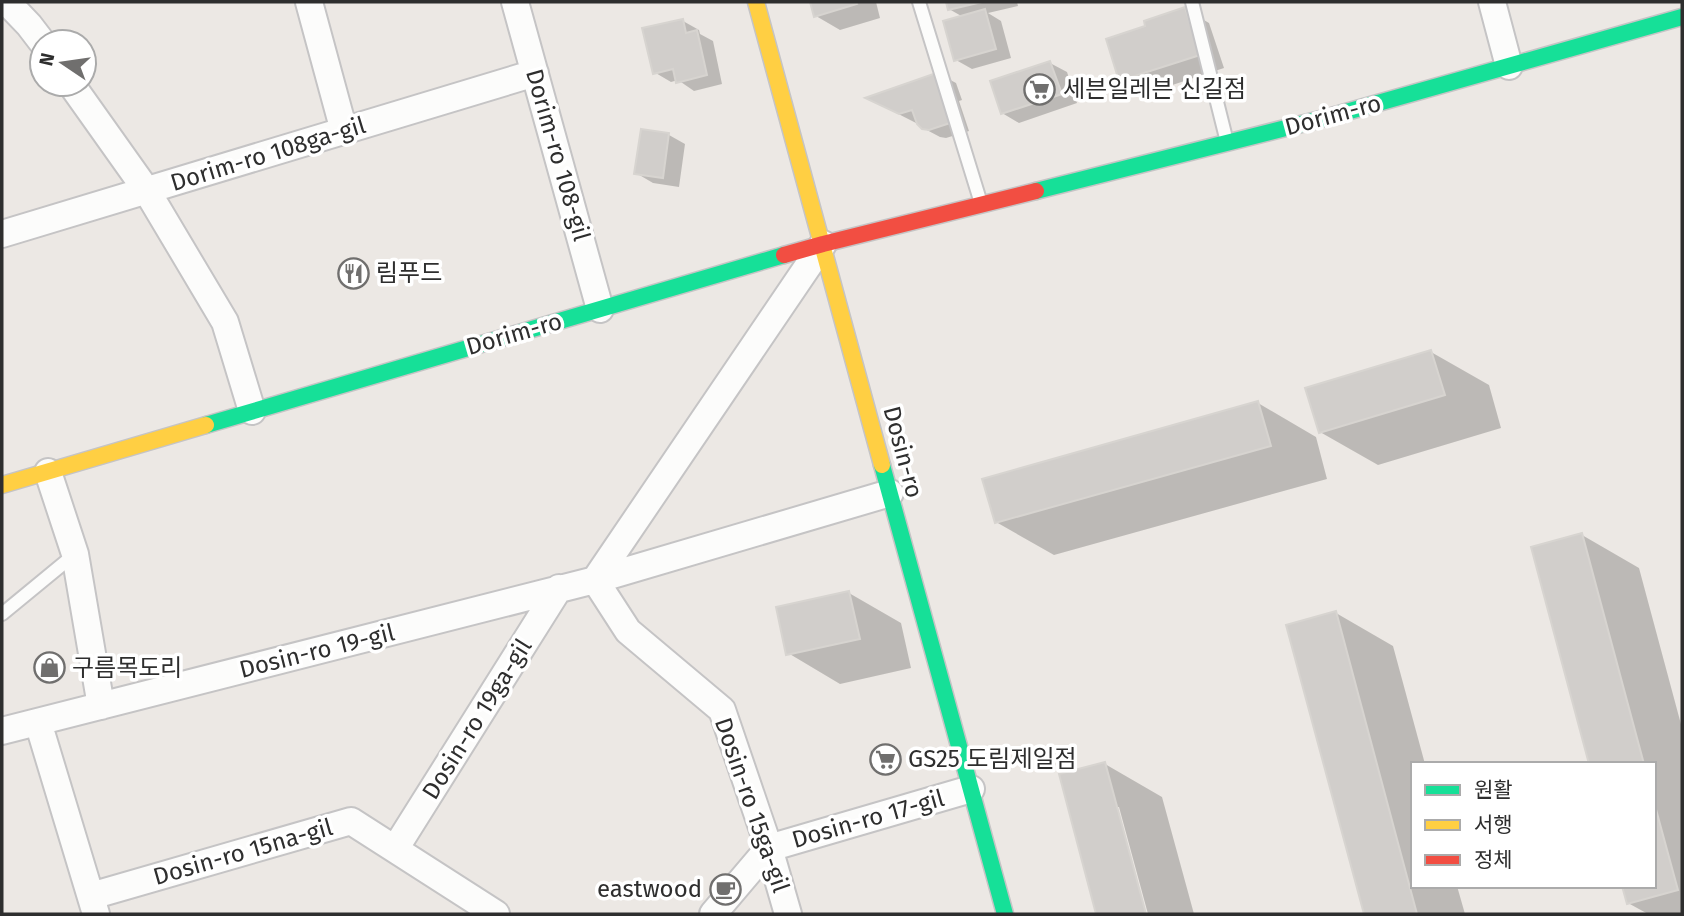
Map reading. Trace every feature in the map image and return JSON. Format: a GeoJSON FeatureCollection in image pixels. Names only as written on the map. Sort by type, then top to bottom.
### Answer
{"type":"FeatureCollection","features":[{"type":"Feature","properties":{"kind":"main road","name":"Dosin-ro"},"geometry":{"type":"LineString","coordinates":[[756,2],[1005,914]]}},
{"type":"Feature","properties":{"kind":"main road","name":"Dorim-ro"},"geometry":{"type":"LineString","coordinates":[[2,485],[823,244],[1325,118],[1509,66],[1650,13],[1682,17]]}},
{"type":"Feature","properties":{"kind":"street"},"geometry":{"type":"LineString","coordinates":[[6,2],[31,28]]}},
{"type":"Feature","properties":{"kind":"street"},"geometry":{"type":"LineString","coordinates":[[309,2],[344,131]]}},
{"type":"Feature","properties":{"kind":"street","name":"Dorim-ro 108-gil"},"geometry":{"type":"LineString","coordinates":[[515,2],[600,309]]}},
{"type":"Feature","properties":{"kind":"street"},"geometry":{"type":"LineString","coordinates":[[1492,2],[1509,66]]}},
{"type":"Feature","properties":{"kind":"street","name":"Dorim-ro 108ga-gil"},"geometry":{"type":"LineString","coordinates":[[2,234],[535,73]]}},
{"type":"Feature","properties":{"kind":"street"},"geometry":{"type":"LineString","coordinates":[[81,98],[147,191],[225,322],[252,411]]}},
{"type":"Feature","properties":{"kind":"street"},"geometry":{"type":"LineString","coordinates":[[595,580],[823,244]]}},
{"type":"Feature","properties":{"kind":"street"},"geometry":{"type":"LineString","coordinates":[[48,472],[75,554],[101,706]]}},
{"type":"Feature","properties":{"kind":"street","name":"Dosin-ro 19-gil"},"geometry":{"type":"LineString","coordinates":[[2,731],[595,580],[890,493]]}},
{"type":"Feature","properties":{"kind":"street","name":"Dosin-ro 15ga-gil"},"geometry":{"type":"LineString","coordinates":[[595,580],[628,631],[722,710],[769,848],[788,914]]}},
{"type":"Feature","properties":{"kind":"street","name":"Dosin-ro 19ga-gil"},"geometry":{"type":"LineString","coordinates":[[395,849],[559,588]]}},
{"type":"Feature","properties":{"kind":"street"},"geometry":{"type":"LineString","coordinates":[[38,722],[93,905]]}},
{"type":"Feature","properties":{"kind":"street","name":"Dosin-ro 17-gil"},"geometry":{"type":"LineString","coordinates":[[713,914],[769,848],[971,789]]}},
{"type":"Feature","properties":{"kind":"street","name":"Dosin-ro 15na-gil"},"geometry":{"type":"LineString","coordinates":[[93,905],[351,821],[496,914]]}},
{"type":"Feature","properties":{"kind":"lane"},"geometry":{"type":"LineString","coordinates":[[919,2],[981,204]]}},
{"type":"Feature","properties":{"kind":"lane"},"geometry":{"type":"LineString","coordinates":[[1192,2],[1227,142]]}},
{"type":"Feature","properties":{"kind":"lane"},"geometry":{"type":"LineString","coordinates":[[2,614],[75,554]]}},
{"type":"Feature","properties":{"kind":"building"},"geometry":{"type":"Polygon","coordinates":[[[810,2],[856,2],[857,4],[814,17],[810,2]]]}},
{"type":"Feature","properties":{"kind":"building"},"geometry":{"type":"Polygon","coordinates":[[[946,2],[982,2],[948,10],[946,2]]]}},
{"type":"Feature","properties":{"kind":"building"},"geometry":{"type":"Polygon","coordinates":[[[1185,7],[1200,55],[1119,81],[1106,39],[1145,26],[1144,21],[1185,7]]]}},
{"type":"Feature","properties":{"kind":"building"},"geometry":{"type":"Polygon","coordinates":[[[985,9],[996,49],[954,61],[943,21],[985,9]]]}},
{"type":"Feature","properties":{"kind":"building"},"geometry":{"type":"Polygon","coordinates":[[[683,19],[686,33],[697,30],[707,75],[676,83],[673,69],[653,74],[642,28],[683,19]]]}},
{"type":"Feature","properties":{"kind":"building"},"geometry":{"type":"Polygon","coordinates":[[[1050,61],[1062,94],[1001,114],[990,81],[1050,61]]]}},
{"type":"Feature","properties":{"kind":"building"},"geometry":{"type":"Polygon","coordinates":[[[939,72],[953,122],[929,130],[922,129],[912,110],[899,114],[865,98],[939,72]]]}},
{"type":"Feature","properties":{"kind":"building"},"geometry":{"type":"Polygon","coordinates":[[[641,129],[669,133],[663,178],[634,174],[641,129]]]}},
{"type":"Feature","properties":{"kind":"building"},"geometry":{"type":"Polygon","coordinates":[[[1431,350],[1445,395],[1319,433],[1305,388],[1431,350]]]}},
{"type":"Feature","properties":{"kind":"building"},"geometry":{"type":"Polygon","coordinates":[[[1258,401],[1271,446],[995,523],[982,479],[1258,401]]]}},
{"type":"Feature","properties":{"kind":"building"},"geometry":{"type":"Polygon","coordinates":[[[1582,533],[1643,762],[1588,762],[1531,547],[1582,533]]]}},
{"type":"Feature","properties":{"kind":"building"},"geometry":{"type":"Polygon","coordinates":[[[849,591],[860,639],[786,655],[776,607],[849,591]]]}},
{"type":"Feature","properties":{"kind":"building"},"geometry":{"type":"Polygon","coordinates":[[[1336,611],[1417,914],[1364,914],[1286,625],[1336,611]]]}},
{"type":"Feature","properties":{"kind":"building"},"geometry":{"type":"Polygon","coordinates":[[[1105,762],[1146,914],[1096,914],[1059,774],[1105,762]]]}},
{"type":"Feature","properties":{"kind":"building"},"geometry":{"type":"Polygon","coordinates":[[[1656,809],[1678,890],[1627,904],[1623,888],[1656,888],[1656,809]]]}},
{"type":"Feature","properties":{"kind":"traffic: fast"},"geometry":{"type":"LineString","coordinates":[[1036,191],[1325,118],[1682,17]]}},
{"type":"Feature","properties":{"kind":"traffic: fast"},"geometry":{"type":"LineString","coordinates":[[206,425],[784,255]]}},
{"type":"Feature","properties":{"kind":"traffic: fast"},"geometry":{"type":"LineString","coordinates":[[882,465],[1005,914]]}},
{"type":"Feature","properties":{"kind":"traffic: slow"},"geometry":{"type":"LineString","coordinates":[[756,2],[882,465]]}},
{"type":"Feature","properties":{"kind":"traffic: slow"},"geometry":{"type":"LineString","coordinates":[[2,485],[206,425]]}},
{"type":"Feature","properties":{"kind":"traffic: jam"},"geometry":{"type":"LineString","coordinates":[[784,255],[1036,191]]}},
{"type":"Feature","properties":{"kind":"place","name":"세븐일레븐 신길점"},"geometry":{"type":"Point","coordinates":[1040,89]}},
{"type":"Feature","properties":{"kind":"place","name":"림푸드"},"geometry":{"type":"Point","coordinates":[353,273]}},
{"type":"Feature","properties":{"kind":"place","name":"구름목도리"},"geometry":{"type":"Point","coordinates":[49,668]}},
{"type":"Feature","properties":{"kind":"place","name":"GS25 도림제일점"},"geometry":{"type":"Point","coordinates":[885,759]}},
{"type":"Feature","properties":{"kind":"place","name":"eastwood"},"geometry":{"type":"Point","coordinates":[725,889]}}]}
